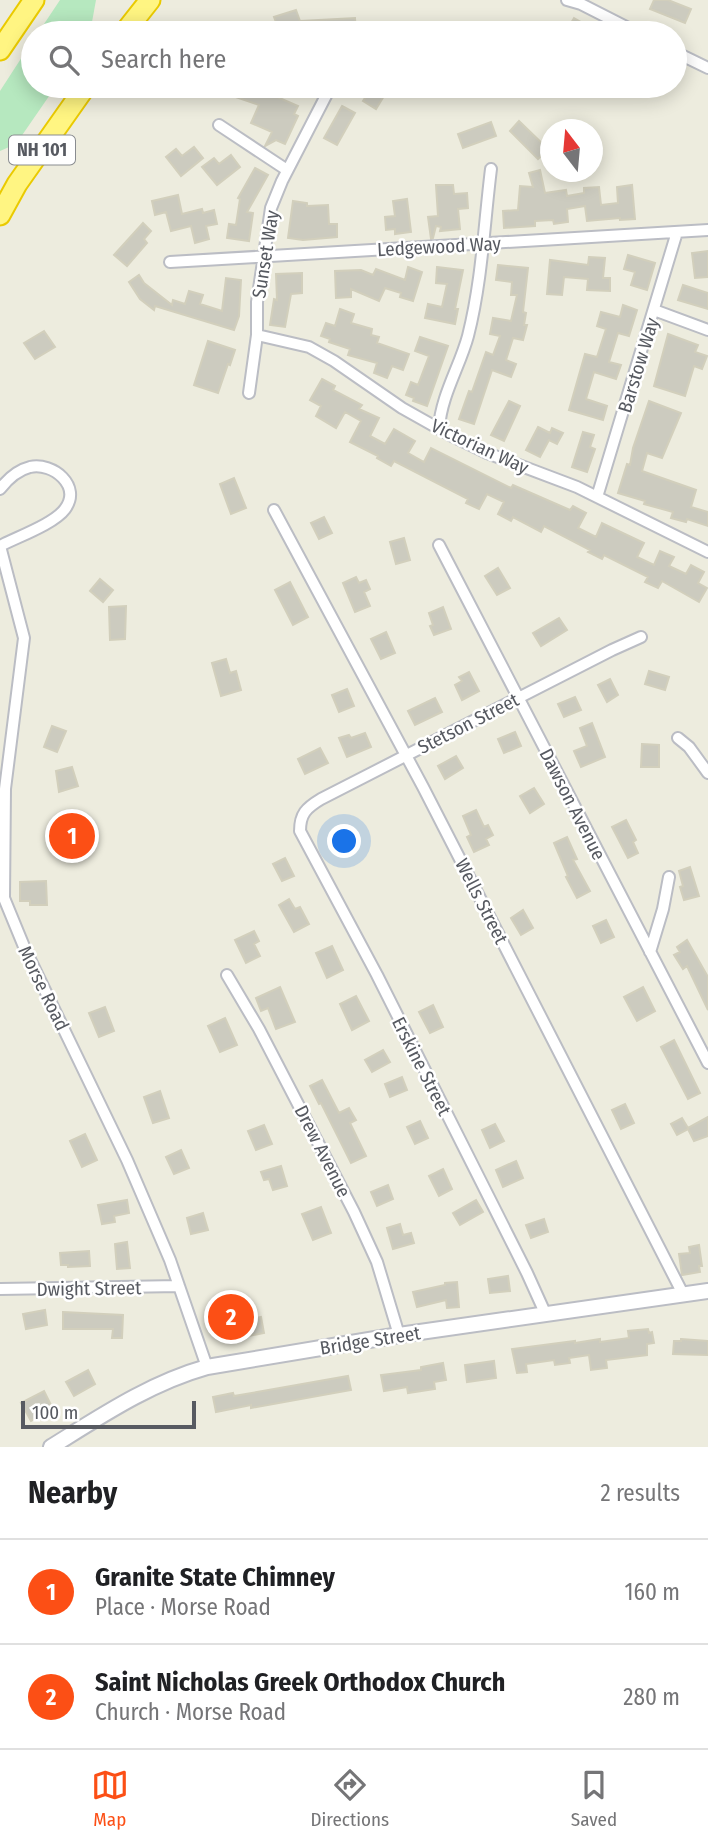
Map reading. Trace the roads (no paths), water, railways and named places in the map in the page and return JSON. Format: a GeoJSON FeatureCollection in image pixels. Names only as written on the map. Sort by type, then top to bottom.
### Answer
{"type":"FeatureCollection","features":[{"type":"Feature","properties":{"kind":"highway"},"geometry":{"type":"LineString","coordinates":[[0,50],[34,0]]}},
{"type":"Feature","properties":{"kind":"highway"},"geometry":{"type":"LineString","coordinates":[[133,21],[150,0]]}},
{"type":"Feature","properties":{"kind":"highway","name":"NH 101"},"geometry":{"type":"LineString","coordinates":[[0,215],[17,184],[78,98]]}},
{"type":"Feature","properties":{"kind":"street"},"geometry":{"type":"LineString","coordinates":[[567,0],[614,21]]}},
{"type":"Feature","properties":{"kind":"street"},"geometry":{"type":"LineString","coordinates":[[687,58],[708,68]]}},
{"type":"Feature","properties":{"kind":"street","name":"Sunset Way"},"geometry":{"type":"LineString","coordinates":[[249,393],[257,335],[257,302],[271,208],[287,170],[325,98]]}},
{"type":"Feature","properties":{"kind":"street"},"geometry":{"type":"LineString","coordinates":[[219,125],[287,170]]}},
{"type":"Feature","properties":{"kind":"street"},"geometry":{"type":"LineString","coordinates":[[439,428],[440,413],[459,363],[477,296],[491,169]]}},
{"type":"Feature","properties":{"kind":"street","name":"Ledgewood Way"},"geometry":{"type":"LineString","coordinates":[[170,262],[708,230]]}},
{"type":"Feature","properties":{"kind":"street","name":"Barstow Way"},"geometry":{"type":"LineString","coordinates":[[597,497],[677,232]]}},
{"type":"Feature","properties":{"kind":"street"},"geometry":{"type":"LineString","coordinates":[[654,310],[708,330]]}},
{"type":"Feature","properties":{"kind":"street","name":"Victorian Way"},"geometry":{"type":"LineString","coordinates":[[257,335],[309,347],[402,408],[487,453],[597,497],[708,552]]}},
{"type":"Feature","properties":{"kind":"street","name":"Morse Road"},"geometry":{"type":"LineString","coordinates":[[0,489],[30,467],[45,467],[58,472],[67,482],[70,494],[67,507],[57,517],[0,546],[24,638],[5,789],[4,898],[25,949],[127,1160],[179,1286],[207,1367]]}},
{"type":"Feature","properties":{"kind":"street","name":"Wells Street"},"geometry":{"type":"LineString","coordinates":[[274,510],[405,756],[683,1294]]}},
{"type":"Feature","properties":{"kind":"street","name":"Dawson Avenue"},"geometry":{"type":"LineString","coordinates":[[439,545],[708,1063]]}},
{"type":"Feature","properties":{"kind":"street","name":"Stetson Street"},"geometry":{"type":"LineString","coordinates":[[300,817],[309,806],[321,799],[641,637]]}},
{"type":"Feature","properties":{"kind":"street"},"geometry":{"type":"LineString","coordinates":[[678,738],[689,747],[708,773]]}},
{"type":"Feature","properties":{"kind":"street","name":"Erskine Street"},"geometry":{"type":"LineString","coordinates":[[300,817],[300,831],[382,986],[521,1260],[546,1315]]}},
{"type":"Feature","properties":{"kind":"street"},"geometry":{"type":"LineString","coordinates":[[650,952],[669,877]]}},
{"type":"Feature","properties":{"kind":"street","name":"Drew Avenue"},"geometry":{"type":"LineString","coordinates":[[228,975],[354,1212],[377,1262],[399,1335]]}},
{"type":"Feature","properties":{"kind":"street","name":"Dwight Street"},"geometry":{"type":"LineString","coordinates":[[0,1289],[179,1286]]}},
{"type":"Feature","properties":{"kind":"street","name":"Bridge Street"},"geometry":{"type":"LineString","coordinates":[[58,1445],[150,1388],[177,1375],[207,1367],[399,1335],[708,1291]]}},
{"type":"Feature","properties":{"kind":"place","name":"Granite State Chimney"},"geometry":{"type":"Point","coordinates":[72,836]}},
{"type":"Feature","properties":{"kind":"place","name":"Saint Nicholas Greek Orthodox Church"},"geometry":{"type":"Point","coordinates":[231,1317]}}]}
